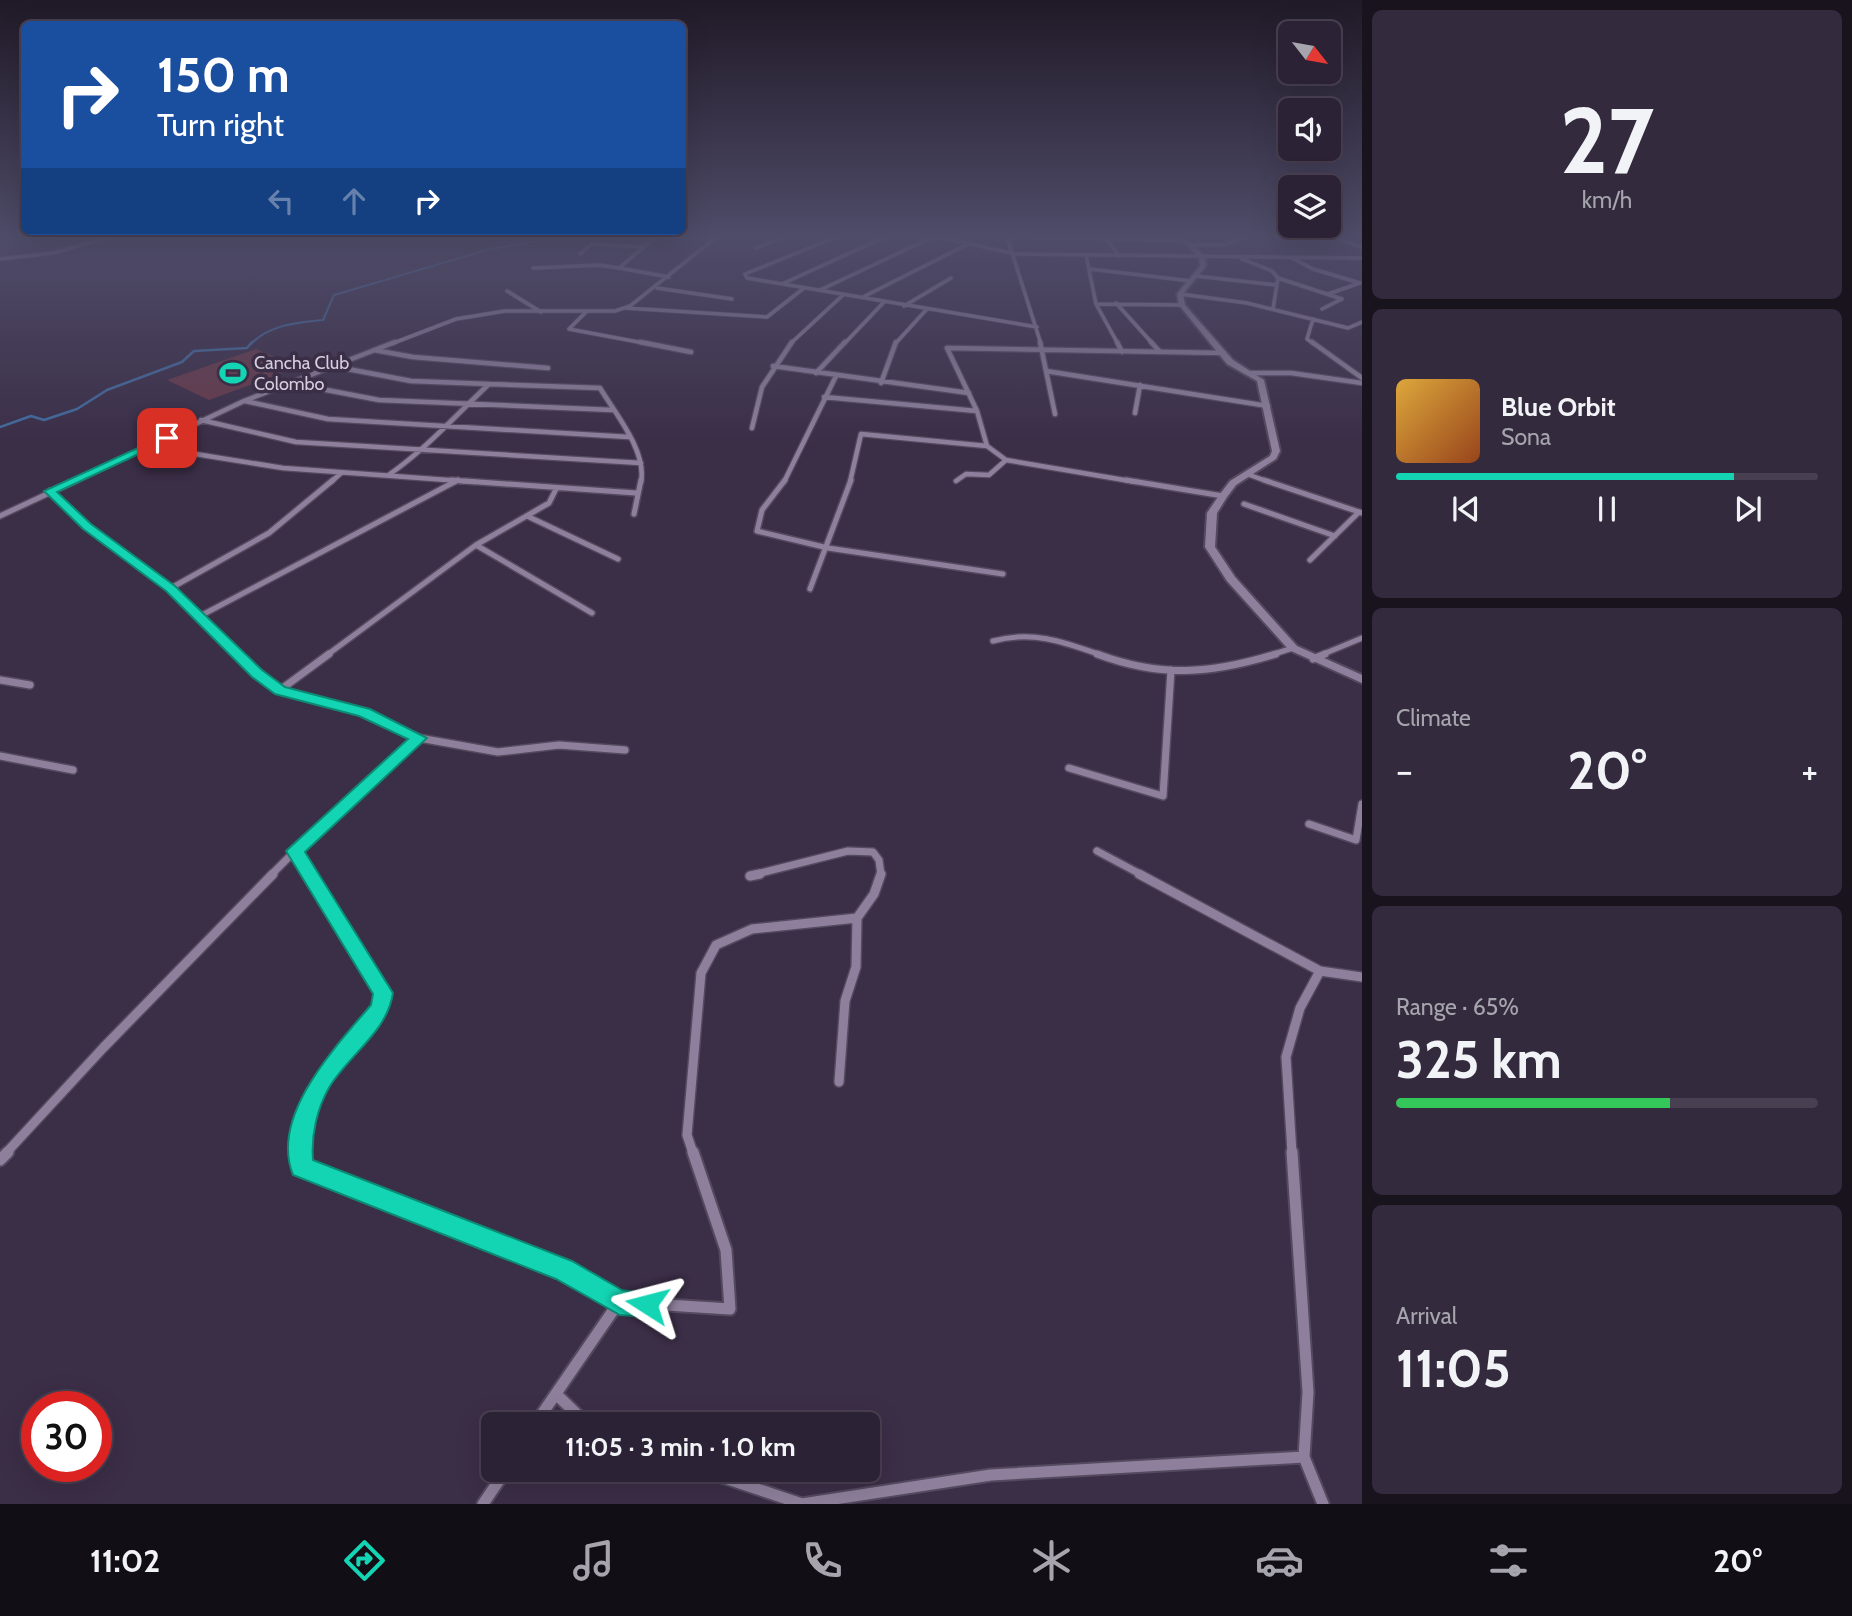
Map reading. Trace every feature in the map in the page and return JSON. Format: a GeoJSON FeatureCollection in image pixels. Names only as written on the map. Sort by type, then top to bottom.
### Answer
{"type":"FeatureCollection","features":[{"type":"Feature","properties":{"kind":"street"},"geometry":{"type":"LineString","coordinates":[[530,305],[542,313]]}},
{"type":"Feature","properties":{"kind":"street"},"geometry":{"type":"LineString","coordinates":[[0,516],[244,401],[473,314],[615,311],[630,305]]}},
{"type":"Feature","properties":{"kind":"street"},"geometry":{"type":"LineString","coordinates":[[626,308],[767,317],[782,305]]}},
{"type":"Feature","properties":{"kind":"street"},"geometry":{"type":"LineString","coordinates":[[752,428],[758,390],[773,366],[801,330],[831,305]]}},
{"type":"Feature","properties":{"kind":"street"},"geometry":{"type":"LineString","coordinates":[[816,373],[881,305]]}},
{"type":"Feature","properties":{"kind":"street"},"geometry":{"type":"LineString","coordinates":[[899,305],[1037,327]]}},
{"type":"Feature","properties":{"kind":"street"},"geometry":{"type":"LineString","coordinates":[[1030,305],[1055,414]]}},
{"type":"Feature","properties":{"kind":"street"},"geometry":{"type":"LineString","coordinates":[[1097,305],[1122,352]]}},
{"type":"Feature","properties":{"kind":"street"},"geometry":{"type":"LineString","coordinates":[[1118,305],[1160,352]]}},
{"type":"Feature","properties":{"kind":"street"},"geometry":{"type":"LineString","coordinates":[[1182,305],[1230,362],[1260,380],[1276,451],[1273,457],[1233,483],[1223,496],[1212,513],[1210,547],[1218,563],[1293,648],[1362,679]]}},
{"type":"Feature","properties":{"kind":"street"},"geometry":{"type":"LineString","coordinates":[[1249,305],[1348,328],[1362,322]]}},
{"type":"Feature","properties":{"kind":"street"},"geometry":{"type":"LineString","coordinates":[[1322,309],[1330,305]]}},
{"type":"Feature","properties":{"kind":"street"},"geometry":{"type":"LineString","coordinates":[[881,383],[894,345],[926,310]]}},
{"type":"Feature","properties":{"kind":"street"},"geometry":{"type":"LineString","coordinates":[[586,312],[569,329],[691,352]]}},
{"type":"Feature","properties":{"kind":"street"},"geometry":{"type":"LineString","coordinates":[[1313,319],[1307,339],[1362,381]]}},
{"type":"Feature","properties":{"kind":"street"},"geometry":{"type":"LineString","coordinates":[[986,446],[977,411],[947,348],[1224,353]]}},
{"type":"Feature","properties":{"kind":"street"},"geometry":{"type":"LineString","coordinates":[[373,350],[413,357],[548,368]]}},
{"type":"Feature","properties":{"kind":"street"},"geometry":{"type":"LineString","coordinates":[[332,366],[411,381],[600,388],[629,437],[643,470],[636,493],[634,514]]}},
{"type":"Feature","properties":{"kind":"street"},"geometry":{"type":"LineString","coordinates":[[773,366],[881,383],[969,393]]}},
{"type":"Feature","properties":{"kind":"street"},"geometry":{"type":"LineString","coordinates":[[1046,372],[1268,406]]}},
{"type":"Feature","properties":{"kind":"street"},"geometry":{"type":"LineString","coordinates":[[1250,373],[1291,373],[1362,381]]}},
{"type":"Feature","properties":{"kind":"street"},"geometry":{"type":"LineString","coordinates":[[836,376],[783,484],[762,510],[757,531],[828,548],[1003,574]]}},
{"type":"Feature","properties":{"kind":"street"},"geometry":{"type":"LineString","coordinates":[[288,383],[379,400],[613,410]]}},
{"type":"Feature","properties":{"kind":"street"},"geometry":{"type":"LineString","coordinates":[[389,474],[423,451],[443,426],[489,384]]}},
{"type":"Feature","properties":{"kind":"street"},"geometry":{"type":"LineString","coordinates":[[1135,413],[1140,385]]}},
{"type":"Feature","properties":{"kind":"street"},"geometry":{"type":"LineString","coordinates":[[824,397],[977,411]]}},
{"type":"Feature","properties":{"kind":"street"},"geometry":{"type":"LineString","coordinates":[[244,401],[328,419],[629,437]]}},
{"type":"Feature","properties":{"kind":"street"},"geometry":{"type":"LineString","coordinates":[[201,421],[296,442],[640,463]]}},
{"type":"Feature","properties":{"kind":"street"},"geometry":{"type":"LineString","coordinates":[[810,589],[828,548],[854,472],[861,434],[986,446],[1006,460],[1223,496]]}},
{"type":"Feature","properties":{"kind":"street"},"geometry":{"type":"LineString","coordinates":[[151,447],[283,468],[636,493]]}},
{"type":"Feature","properties":{"kind":"street"},"geometry":{"type":"LineString","coordinates":[[956,481],[966,474],[989,475],[1006,460]]}},
{"type":"Feature","properties":{"kind":"street"},"geometry":{"type":"LineString","coordinates":[[171,588],[269,533],[341,472]]}},
{"type":"Feature","properties":{"kind":"street"},"geometry":{"type":"LineString","coordinates":[[1247,474],[1361,513],[1310,560]]}},
{"type":"Feature","properties":{"kind":"street"},"geometry":{"type":"LineString","coordinates":[[202,615],[458,480]]}},
{"type":"Feature","properties":{"kind":"street"},"geometry":{"type":"LineString","coordinates":[[280,690],[476,545],[549,503],[556,489]]}},
{"type":"Feature","properties":{"kind":"street"},"geometry":{"type":"LineString","coordinates":[[50,491],[87,527],[171,588],[202,615],[257,673],[280,690],[365,713],[419,738],[498,752],[559,745],[625,750]]}},
{"type":"Feature","properties":{"kind":"street"},"geometry":{"type":"LineString","coordinates":[[1244,504],[1335,536]]}},
{"type":"Feature","properties":{"kind":"street"},"geometry":{"type":"LineString","coordinates":[[527,516],[618,559]]}},
{"type":"Feature","properties":{"kind":"street"},"geometry":{"type":"LineString","coordinates":[[476,545],[592,613]]}},
{"type":"Feature","properties":{"kind":"street"},"geometry":{"type":"LineString","coordinates":[[993,641],[1008,634],[1039,636],[1152,670],[1216,669],[1254,662],[1293,648]]}},
{"type":"Feature","properties":{"kind":"street"},"geometry":{"type":"LineString","coordinates":[[1313,659],[1362,638]]}},
{"type":"Feature","properties":{"kind":"street"},"geometry":{"type":"LineString","coordinates":[[1069,768],[1163,796],[1171,670]]}},
{"type":"Feature","properties":{"kind":"street"},"geometry":{"type":"LineString","coordinates":[[0,680],[30,685]]}},
{"type":"Feature","properties":{"kind":"street"},"geometry":{"type":"LineString","coordinates":[[0,1160],[104,1047],[295,851],[419,738]]}},
{"type":"Feature","properties":{"kind":"street"},"geometry":{"type":"LineString","coordinates":[[0,756],[73,770]]}},
{"type":"Feature","properties":{"kind":"street"},"geometry":{"type":"LineString","coordinates":[[1309,824],[1356,841],[1362,804]]}},
{"type":"Feature","properties":{"kind":"street"},"geometry":{"type":"LineString","coordinates":[[295,851],[383,993],[381,1009],[321,1081],[300,1135],[302,1167],[564,1269],[620,1302],[730,1310],[726,1250],[687,1135],[701,973],[716,944],[752,929],[857,918]]}},
{"type":"Feature","properties":{"kind":"street"},"geometry":{"type":"LineString","coordinates":[[750,876],[848,851],[873,852],[881,860],[882,873],[873,897],[857,918],[856,967],[845,1001],[839,1082]]}},
{"type":"Feature","properties":{"kind":"street"},"geometry":{"type":"LineString","coordinates":[[1097,851],[1320,971],[1362,977]]}},
{"type":"Feature","properties":{"kind":"street"},"geometry":{"type":"LineString","coordinates":[[1320,971],[1300,1008],[1286,1057],[1308,1392],[1304,1457],[1323,1504]]}},
{"type":"Feature","properties":{"kind":"street"},"geometry":{"type":"LineString","coordinates":[[543,1412],[620,1302]]}},
{"type":"Feature","properties":{"kind":"street"},"geometry":{"type":"LineString","coordinates":[[556,1394],[575,1412]]}},
{"type":"Feature","properties":{"kind":"street"},"geometry":{"type":"LineString","coordinates":[[737,1482],[802,1504],[991,1475],[1304,1457]]}},
{"type":"Feature","properties":{"kind":"street"},"geometry":{"type":"LineString","coordinates":[[483,1504],[498,1482]]}},
{"type":"Feature","properties":{"kind":"shaded area","name":"Cancha Club Colombo"},"geometry":{"type":"Polygon","coordinates":[[[256,349],[299,367],[209,400],[167,380],[256,349]]]}},
{"type":"Feature","properties":{"kind":"waterway"},"geometry":{"type":"LineString","coordinates":[[251,344],[275,328],[323,320],[330,305]]}},
{"type":"Feature","properties":{"kind":"waterway"},"geometry":{"type":"LineString","coordinates":[[0,427],[31,416],[44,420],[77,409],[107,390],[182,362],[194,351],[247,348],[252,342]]}},
{"type":"Feature","properties":{"kind":"place","name":"Cancha Club Colombo"},"geometry":{"type":"Point","coordinates":[233,373]}},
{"type":"Feature","properties":{"kind":"route"},"geometry":{"type":"LineString","coordinates":[[167,438],[50,491],[87,527],[171,588],[202,615],[257,673],[280,690],[365,713],[419,738],[295,851],[383,993],[381,1009],[321,1081],[300,1135],[302,1167],[564,1269],[620,1302],[647,1304]]}}]}
